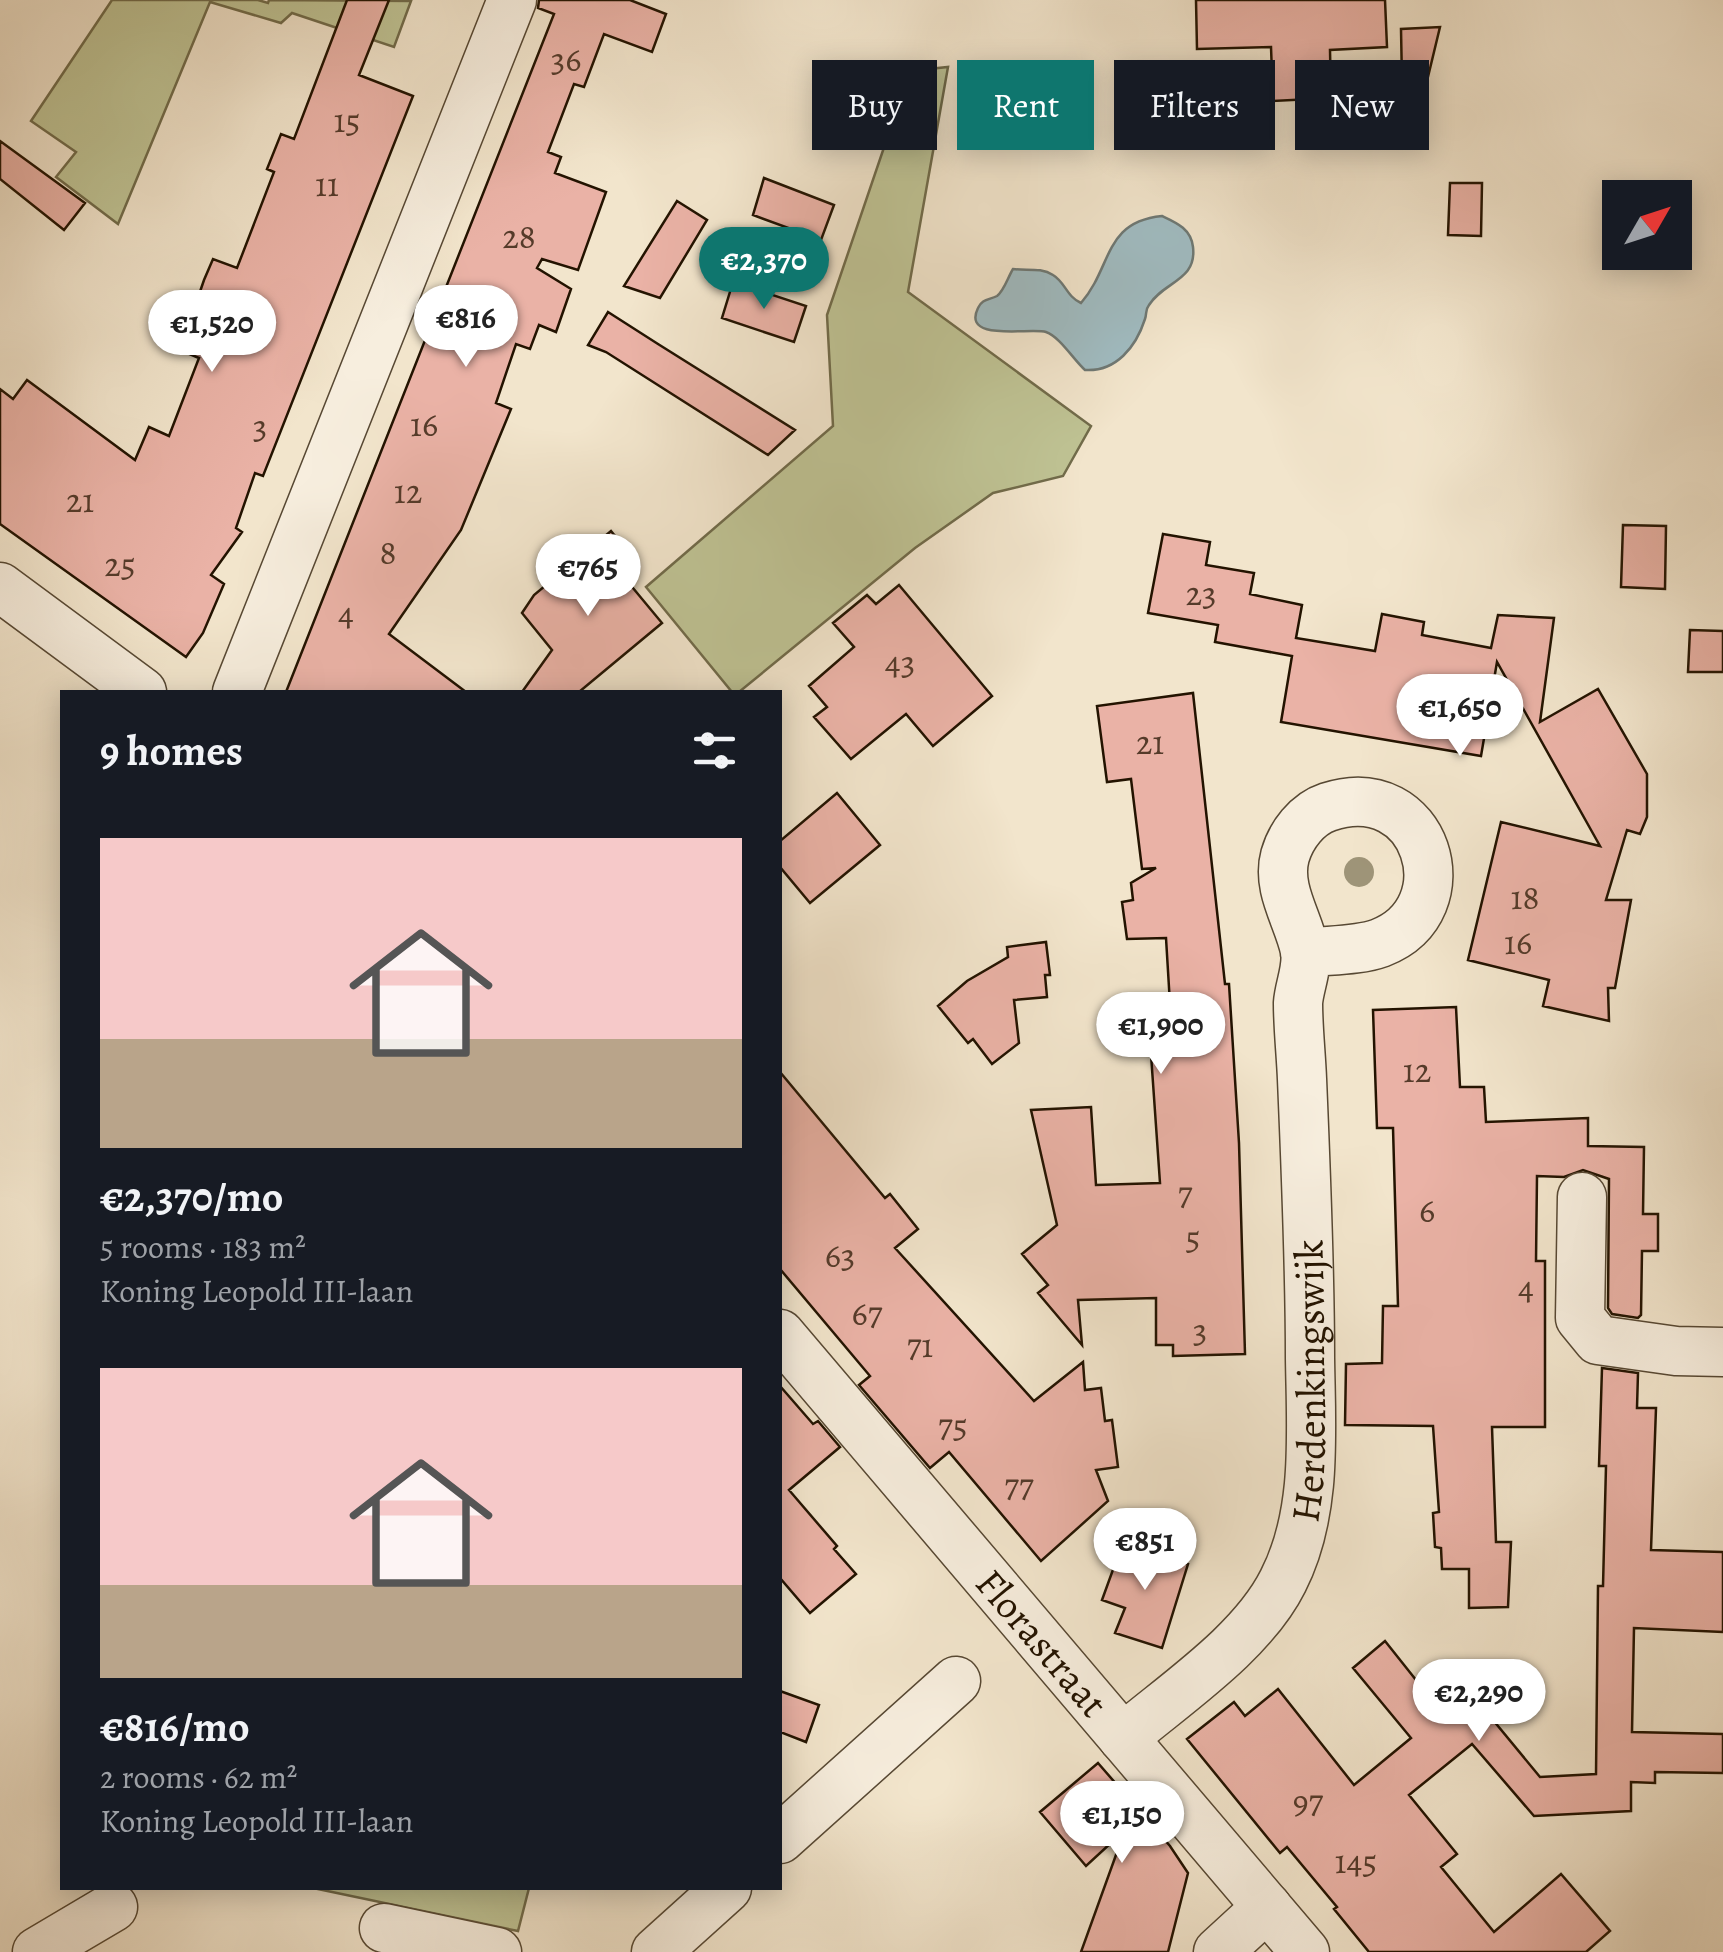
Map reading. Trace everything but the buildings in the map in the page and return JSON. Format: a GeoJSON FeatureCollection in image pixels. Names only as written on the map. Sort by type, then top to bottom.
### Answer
{"type":"FeatureCollection","features":[{"type":"Feature","properties":{"kind":"street"},"geometry":{"type":"LineString","coordinates":[[238,690],[512,0]]}},
{"type":"Feature","properties":{"kind":"street"},"geometry":{"type":"LineString","coordinates":[[0,587],[139,690]]}},
{"type":"Feature","properties":{"kind":"street","name":"Herdenkingswijk"},"geometry":{"type":"LineString","coordinates":[[1123,1738],[1248,1632],[1283,1580],[1303,1524],[1311,1454],[1310,1246],[1298,1002],[1305,953]]}},
{"type":"Feature","properties":{"kind":"street"},"geometry":{"type":"LineString","coordinates":[[1582,1197],[1580,1318],[1598,1340],[1676,1351],[1723,1352]]}},
{"type":"Feature","properties":{"kind":"street","name":"Florastraat"},"geometry":{"type":"LineString","coordinates":[[782,1336],[1305,1952]]}},
{"type":"Feature","properties":{"kind":"street"},"geometry":{"type":"LineString","coordinates":[[782,1837],[956,1681]]}},
{"type":"Feature","properties":{"kind":"street"},"geometry":{"type":"LineString","coordinates":[[656,1952],[725,1890]]}},
{"type":"Feature","properties":{"kind":"street"},"geometry":{"type":"LineString","coordinates":[[36,1952],[113,1906]]}},
{"type":"Feature","properties":{"kind":"street"},"geometry":{"type":"LineString","coordinates":[[1218,1952],[1267,1908]]}},
{"type":"Feature","properties":{"kind":"street"},"geometry":{"type":"LineString","coordinates":[[384,1928],[497,1952]]}},
{"type":"Feature","properties":{"kind":"green space"},"geometry":{"type":"Polygon","coordinates":[[[112,0],[411,1],[394,47],[292,13],[281,23],[210,2],[118,224],[56,177],[76,152],[31,121],[112,0]]]}},
{"type":"Feature","properties":{"kind":"green space"},"geometry":{"type":"Polygon","coordinates":[[[948,67],[937,129],[937,68],[948,67]]]}},
{"type":"Feature","properties":{"kind":"green space"},"geometry":{"type":"Polygon","coordinates":[[[883,150],[933,150],[908,292],[1091,426],[1063,476],[993,493],[915,548],[741,690],[730,690],[646,587],[833,426],[827,315],[883,150]]]}},
{"type":"Feature","properties":{"kind":"green space"},"geometry":{"type":"Polygon","coordinates":[[[323,1890],[528,1890],[518,1931],[323,1890]]]}},
{"type":"Feature","properties":{"kind":"water"},"geometry":{"type":"Polygon","coordinates":[[[1162,216],[1186,231],[1192,241],[1193,258],[1185,274],[1149,305],[1136,339],[1115,362],[1085,370],[1046,332],[988,330],[979,326],[975,319],[980,305],[999,294],[1013,269],[1048,273],[1081,303],[1119,236],[1143,220],[1162,216]]]}}]}
